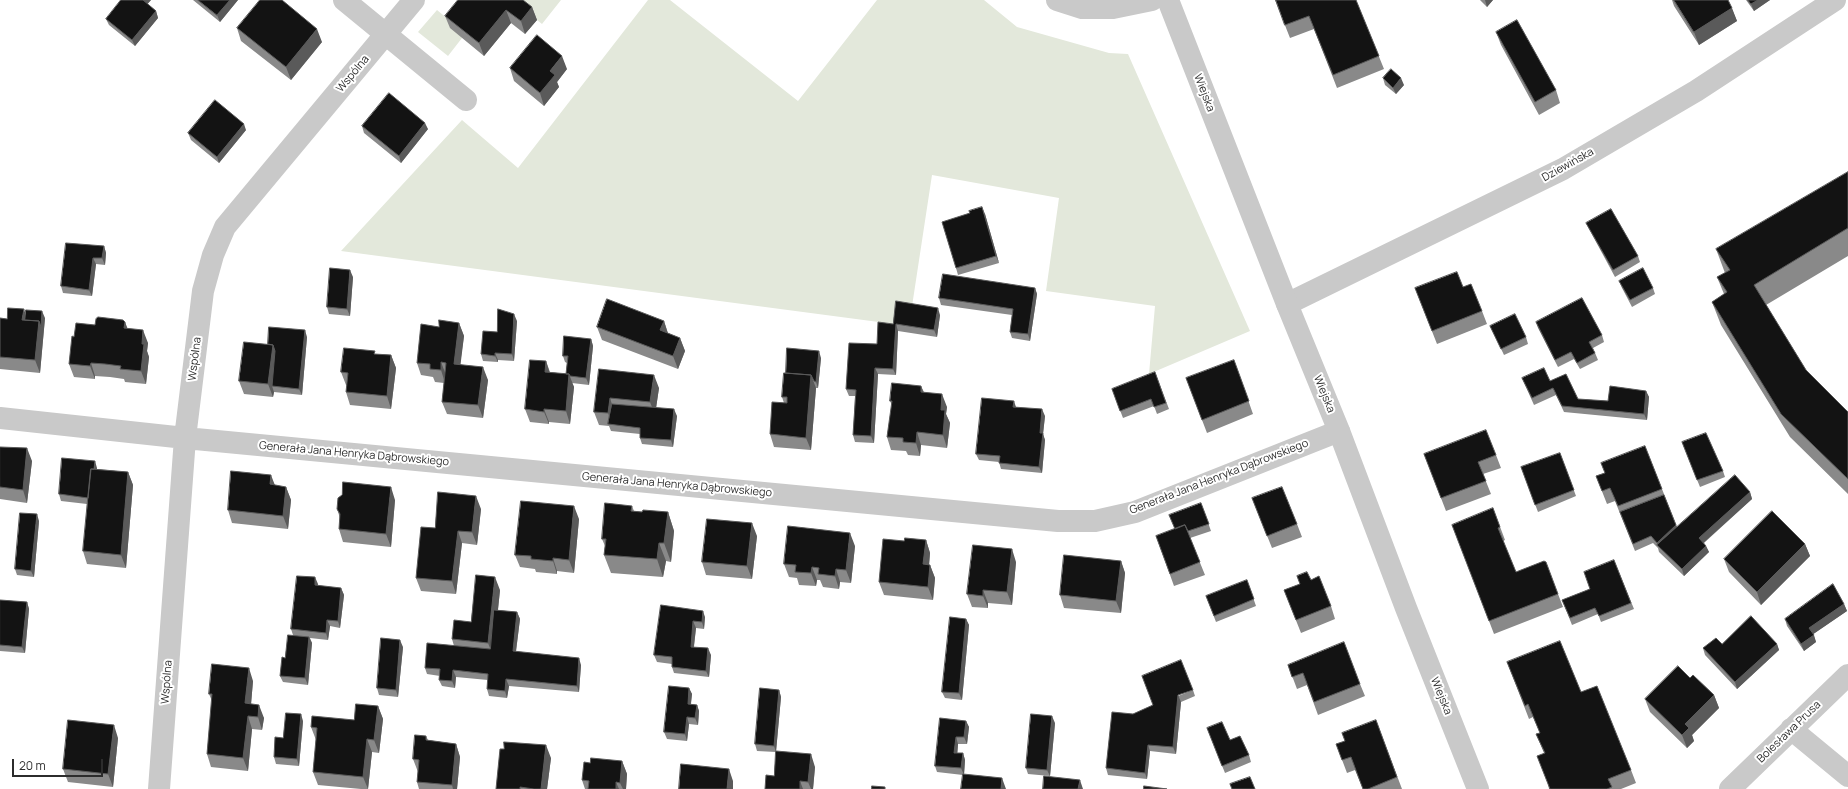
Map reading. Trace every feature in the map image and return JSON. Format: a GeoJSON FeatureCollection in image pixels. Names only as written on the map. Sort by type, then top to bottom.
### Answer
{"type":"FeatureCollection","features":[{"type":"Feature","properties":{"kind":"street"},"geometry":{"type":"LineString","coordinates":[[344,0],[466,100]]}},
{"type":"Feature","properties":{"kind":"street","name":"Wspólna"},"geometry":{"type":"LineString","coordinates":[[159,789],[185,438],[204,291],[214,255],[225,227],[414,0]]}},
{"type":"Feature","properties":{"kind":"street"},"geometry":{"type":"LineString","coordinates":[[1057,0],[1082,8],[1113,8],[1152,0]]}},
{"type":"Feature","properties":{"kind":"street","name":"Wiejska"},"geometry":{"type":"LineString","coordinates":[[1168,0],[1287,304],[1339,431],[1406,608],[1478,789]]}},
{"type":"Feature","properties":{"kind":"street","name":"Dziewińska"},"geometry":{"type":"LineString","coordinates":[[1287,304],[1563,169],[1696,91],[1835,0]]}},
{"type":"Feature","properties":{"kind":"street","name":"Generała Jana Henryka Dąbrowskiego"},"geometry":{"type":"LineString","coordinates":[[0,418],[185,438],[1058,521],[1096,521],[1135,512],[1339,431]]}},
{"type":"Feature","properties":{"kind":"street","name":"Bolesława Prusa"},"geometry":{"type":"LineString","coordinates":[[1730,789],[1848,675]]}},
{"type":"Feature","properties":{"kind":"street"},"geometry":{"type":"LineString","coordinates":[[1791,729],[1848,776]]}},
{"type":"Feature","properties":{"kind":"shaded area"},"geometry":{"type":"Polygon","coordinates":[[[512,0],[561,0],[542,24],[512,0]]]}},
{"type":"Feature","properties":{"kind":"shaded area"},"geometry":{"type":"Polygon","coordinates":[[[648,0],[670,0],[798,101],[877,0],[984,0],[1017,27],[1109,53],[1128,54],[1250,331],[1149,374],[1155,306],[1046,291],[1059,198],[932,175],[909,326],[341,251],[462,120],[518,168],[648,0]]]}},
{"type":"Feature","properties":{"kind":"shaded area"},"geometry":{"type":"Polygon","coordinates":[[[437,10],[454,24],[462,38],[448,56],[418,32],[437,10]]]}},
{"type":"Feature","properties":{"kind":"building"},"geometry":{"type":"Polygon","coordinates":[[[121,0],[143,0],[156,11],[132,40],[106,19],[121,0]]]}},
{"type":"Feature","properties":{"kind":"building"},"geometry":{"type":"Polygon","coordinates":[[[198,0],[230,0],[217,15],[198,0]]]}},
{"type":"Feature","properties":{"kind":"building"},"geometry":{"type":"Polygon","coordinates":[[[260,0],[282,0],[317,29],[286,67],[237,28],[260,0]]]}},
{"type":"Feature","properties":{"kind":"building"},"geometry":{"type":"Polygon","coordinates":[[[458,0],[523,0],[532,7],[521,21],[506,10],[479,43],[445,16],[458,0]]]}},
{"type":"Feature","properties":{"kind":"building"},"geometry":{"type":"Polygon","coordinates":[[[1276,0],[1356,0],[1379,56],[1333,75],[1309,16],[1285,25],[1276,0]]]}},
{"type":"Feature","properties":{"kind":"building"},"geometry":{"type":"Polygon","coordinates":[[[1674,0],[1728,0],[1732,8],[1694,32],[1674,0]]]}},
{"type":"Feature","properties":{"kind":"building"},"geometry":{"type":"Polygon","coordinates":[[[1748,0],[1758,0],[1751,4],[1748,0]]]}},
{"type":"Feature","properties":{"kind":"building"},"geometry":{"type":"Polygon","coordinates":[[[1517,20],[1556,90],[1535,102],[1496,32],[1517,20]]]}},
{"type":"Feature","properties":{"kind":"building"},"geometry":{"type":"Polygon","coordinates":[[[537,35],[562,56],[550,71],[555,75],[540,93],[510,68],[537,35]]]}},
{"type":"Feature","properties":{"kind":"building"},"geometry":{"type":"Polygon","coordinates":[[[1391,69],[1401,78],[1393,88],[1383,78],[1391,69]]]}},
{"type":"Feature","properties":{"kind":"building"},"geometry":{"type":"Polygon","coordinates":[[[389,93],[425,123],[399,156],[362,126],[389,93]]]}},
{"type":"Feature","properties":{"kind":"building"},"geometry":{"type":"Polygon","coordinates":[[[215,100],[244,124],[217,157],[188,133],[215,100]]]}},
{"type":"Feature","properties":{"kind":"building"},"geometry":{"type":"Polygon","coordinates":[[[1848,172],[1848,228],[1754,285],[1806,370],[1848,412],[1848,479],[1781,414],[1712,302],[1727,292],[1717,277],[1730,270],[1716,249],[1848,172]]]}},
{"type":"Feature","properties":{"kind":"building"},"geometry":{"type":"Polygon","coordinates":[[[982,207],[996,256],[956,268],[942,222],[970,213],[969,211],[982,207]]]}},
{"type":"Feature","properties":{"kind":"building"},"geometry":{"type":"Polygon","coordinates":[[[1611,209],[1638,256],[1613,270],[1586,223],[1611,209]]]}},
{"type":"Feature","properties":{"kind":"building"},"geometry":{"type":"Polygon","coordinates":[[[66,243],[104,246],[102,258],[93,258],[89,290],[61,286],[66,243]]]}},
{"type":"Feature","properties":{"kind":"building"},"geometry":{"type":"Polygon","coordinates":[[[330,268],[350,270],[347,309],[327,307],[330,268]]]}},
{"type":"Feature","properties":{"kind":"building"},"geometry":{"type":"Polygon","coordinates":[[[1643,268],[1653,288],[1630,300],[1619,281],[1643,268]]]}},
{"type":"Feature","properties":{"kind":"building"},"geometry":{"type":"Polygon","coordinates":[[[1457,272],[1463,287],[1471,284],[1482,311],[1432,331],[1415,288],[1457,272]]]}},
{"type":"Feature","properties":{"kind":"building"},"geometry":{"type":"Polygon","coordinates":[[[943,274],[1035,288],[1028,334],[1010,332],[1013,309],[939,298],[943,274]]]}},
{"type":"Feature","properties":{"kind":"building"},"geometry":{"type":"Polygon","coordinates":[[[1582,298],[1602,335],[1589,342],[1595,353],[1577,363],[1571,352],[1555,360],[1536,322],[1582,298]]]}},
{"type":"Feature","properties":{"kind":"building"},"geometry":{"type":"Polygon","coordinates":[[[607,299],[664,321],[660,330],[680,338],[673,356],[597,327],[607,299]]]}},
{"type":"Feature","properties":{"kind":"building"},"geometry":{"type":"Polygon","coordinates":[[[896,301],[938,308],[934,330],[896,324],[893,369],[875,368],[871,436],[853,435],[856,390],[846,389],[849,343],[877,344],[878,322],[893,324],[896,301]]]}},
{"type":"Feature","properties":{"kind":"building"},"geometry":{"type":"Polygon","coordinates":[[[8,308],[24,309],[22,320],[39,321],[35,360],[0,357],[0,318],[7,319],[8,308]]]}},
{"type":"Feature","properties":{"kind":"building"},"geometry":{"type":"Polygon","coordinates":[[[498,309],[514,314],[512,354],[495,353],[495,356],[481,354],[483,331],[497,332],[498,309]]]}},
{"type":"Feature","properties":{"kind":"building"},"geometry":{"type":"Polygon","coordinates":[[[26,310],[42,311],[41,327],[39,321],[25,320],[26,310]]]}},
{"type":"Feature","properties":{"kind":"building"},"geometry":{"type":"Polygon","coordinates":[[[1515,314],[1526,337],[1501,349],[1490,326],[1515,314]]]}},
{"type":"Feature","properties":{"kind":"building"},"geometry":{"type":"Polygon","coordinates":[[[98,317],[123,320],[125,322],[124,328],[143,330],[142,344],[144,344],[141,371],[120,369],[121,366],[105,364],[91,363],[90,366],[69,364],[72,336],[74,337],[76,323],[95,325],[98,317]]]}},
{"type":"Feature","properties":{"kind":"building"},"geometry":{"type":"Polygon","coordinates":[[[439,320],[459,323],[454,364],[483,367],[478,405],[442,402],[446,363],[441,362],[441,370],[430,369],[430,364],[417,363],[421,324],[439,327],[439,320]]]}},
{"type":"Feature","properties":{"kind":"building"},"geometry":{"type":"Polygon","coordinates":[[[269,327],[305,330],[299,389],[272,386],[275,351],[273,345],[268,344],[269,327]]]}},
{"type":"Feature","properties":{"kind":"building"},"geometry":{"type":"Polygon","coordinates":[[[564,336],[591,339],[586,378],[566,374],[568,356],[563,356],[564,336]]]}},
{"type":"Feature","properties":{"kind":"building"},"geometry":{"type":"Polygon","coordinates":[[[244,342],[273,345],[268,384],[239,381],[244,342]]]}},
{"type":"Feature","properties":{"kind":"building"},"geometry":{"type":"Polygon","coordinates":[[[344,348],[375,351],[374,354],[391,355],[387,396],[346,392],[348,373],[341,372],[344,348]]]}},
{"type":"Feature","properties":{"kind":"building"},"geometry":{"type":"Polygon","coordinates":[[[787,348],[819,351],[816,382],[811,375],[786,373],[787,348]]]}},
{"type":"Feature","properties":{"kind":"building"},"geometry":{"type":"Polygon","coordinates":[[[530,360],[546,361],[545,372],[569,374],[566,411],[544,409],[544,412],[525,409],[530,360]]]}},
{"type":"Feature","properties":{"kind":"building"},"geometry":{"type":"Polygon","coordinates":[[[1234,360],[1249,401],[1202,420],[1186,378],[1234,360]]]}},
{"type":"Feature","properties":{"kind":"building"},"geometry":{"type":"Polygon","coordinates":[[[1544,368],[1550,381],[1566,374],[1578,399],[1608,401],[1610,386],[1646,391],[1644,414],[1562,406],[1553,388],[1532,398],[1522,378],[1544,368]]]}},
{"type":"Feature","properties":{"kind":"building"},"geometry":{"type":"Polygon","coordinates":[[[599,369],[654,375],[650,402],[610,398],[608,413],[594,412],[599,369]]]}},
{"type":"Feature","properties":{"kind":"building"},"geometry":{"type":"Polygon","coordinates":[[[1155,372],[1166,403],[1154,407],[1151,399],[1120,411],[1112,389],[1155,372]]]}},
{"type":"Feature","properties":{"kind":"building"},"geometry":{"type":"Polygon","coordinates":[[[784,373],[811,375],[806,438],[770,434],[772,402],[787,403],[787,397],[782,397],[784,373]]]}},
{"type":"Feature","properties":{"kind":"building"},"geometry":{"type":"Polygon","coordinates":[[[892,383],[921,386],[921,392],[942,394],[941,410],[945,410],[943,435],[917,432],[916,443],[903,442],[903,438],[887,437],[892,401],[890,401],[892,383]]]}},
{"type":"Feature","properties":{"kind":"building"},"geometry":{"type":"Polygon","coordinates":[[[982,398],[1014,401],[1013,407],[1042,409],[1040,433],[1043,433],[1039,467],[999,463],[1000,456],[976,454],[982,398]]]}},
{"type":"Feature","properties":{"kind":"building"},"geometry":{"type":"Polygon","coordinates":[[[612,404],[674,409],[671,440],[640,438],[640,428],[608,424],[612,404]]]}},
{"type":"Feature","properties":{"kind":"building"},"geometry":{"type":"Polygon","coordinates":[[[1486,430],[1496,455],[1478,462],[1486,481],[1441,498],[1424,454],[1486,430]]]}},
{"type":"Feature","properties":{"kind":"building"},"geometry":{"type":"Polygon","coordinates":[[[1706,433],[1723,471],[1697,480],[1682,442],[1706,433]]]}},
{"type":"Feature","properties":{"kind":"building"},"geometry":{"type":"Polygon","coordinates":[[[1645,446],[1662,489],[1618,506],[1610,488],[1602,491],[1596,476],[1605,473],[1601,463],[1645,446]]]}},
{"type":"Feature","properties":{"kind":"building"},"geometry":{"type":"Polygon","coordinates":[[[0,447],[27,448],[23,490],[0,487],[0,447]]]}},
{"type":"Feature","properties":{"kind":"building"},"geometry":{"type":"Polygon","coordinates":[[[1560,453],[1574,490],[1535,505],[1521,467],[1560,453]]]}},
{"type":"Feature","properties":{"kind":"building"},"geometry":{"type":"Polygon","coordinates":[[[62,458],[95,461],[94,469],[91,469],[88,498],[59,494],[62,458]]]}},
{"type":"Feature","properties":{"kind":"building"},"geometry":{"type":"Polygon","coordinates":[[[91,469],[128,472],[121,555],[83,551],[91,469]]]}},
{"type":"Feature","properties":{"kind":"building"},"geometry":{"type":"Polygon","coordinates":[[[231,471],[271,475],[270,484],[286,487],[283,516],[228,510],[231,471]]]}},
{"type":"Feature","properties":{"kind":"building"},"geometry":{"type":"Polygon","coordinates":[[[1735,475],[1750,492],[1699,538],[1706,546],[1682,569],[1657,545],[1735,475]]]}},
{"type":"Feature","properties":{"kind":"building"},"geometry":{"type":"Polygon","coordinates":[[[343,482],[391,487],[386,534],[339,529],[340,514],[337,509],[338,498],[342,495],[343,482]]]}},
{"type":"Feature","properties":{"kind":"building"},"geometry":{"type":"Polygon","coordinates":[[[1282,487],[1297,524],[1267,536],[1252,498],[1282,487]]]}},
{"type":"Feature","properties":{"kind":"building"},"geometry":{"type":"Polygon","coordinates":[[[438,492],[476,496],[472,532],[458,531],[452,581],[416,578],[421,527],[435,528],[438,492]]]}},
{"type":"Feature","properties":{"kind":"building"},"geometry":{"type":"Polygon","coordinates":[[[1664,495],[1676,525],[1657,543],[1651,536],[1633,544],[1620,512],[1664,495]]]}},
{"type":"Feature","properties":{"kind":"building"},"geometry":{"type":"Polygon","coordinates":[[[521,501],[574,506],[569,560],[553,558],[553,561],[531,559],[531,556],[515,555],[521,501]]]}},
{"type":"Feature","properties":{"kind":"building"},"geometry":{"type":"Polygon","coordinates":[[[605,503],[632,506],[631,511],[642,512],[643,510],[668,512],[664,543],[659,543],[657,559],[604,555],[606,539],[602,539],[605,503]]]}},
{"type":"Feature","properties":{"kind":"building"},"geometry":{"type":"Polygon","coordinates":[[[1201,503],[1209,524],[1188,531],[1185,525],[1175,529],[1169,515],[1201,503]]]}},
{"type":"Feature","properties":{"kind":"building"},"geometry":{"type":"Polygon","coordinates":[[[1493,508],[1500,527],[1498,528],[1516,572],[1544,561],[1546,562],[1558,594],[1489,621],[1452,525],[1493,508]]]}},
{"type":"Feature","properties":{"kind":"building"},"geometry":{"type":"Polygon","coordinates":[[[1772,511],[1805,544],[1757,592],[1724,559],[1772,511]]]}},
{"type":"Feature","properties":{"kind":"building"},"geometry":{"type":"Polygon","coordinates":[[[20,513],[37,514],[31,571],[15,569],[20,513]]]}},
{"type":"Feature","properties":{"kind":"building"},"geometry":{"type":"Polygon","coordinates":[[[707,519],[752,523],[747,566],[702,562],[707,519]]]}},
{"type":"Feature","properties":{"kind":"building"},"geometry":{"type":"Polygon","coordinates":[[[1185,525],[1200,562],[1170,574],[1156,536],[1185,525]]]}},
{"type":"Feature","properties":{"kind":"building"},"geometry":{"type":"Polygon","coordinates":[[[788,526],[850,533],[846,570],[836,569],[835,576],[818,574],[819,568],[812,567],[811,573],[795,572],[796,565],[784,564],[788,526]]]}},
{"type":"Feature","properties":{"kind":"building"},"geometry":{"type":"Polygon","coordinates":[[[905,538],[926,540],[923,564],[930,565],[928,587],[879,582],[883,539],[904,541],[905,538]]]}},
{"type":"Feature","properties":{"kind":"building"},"geometry":{"type":"Polygon","coordinates":[[[973,545],[1012,549],[1007,592],[983,590],[983,596],[967,594],[973,545]]]}},
{"type":"Feature","properties":{"kind":"building"},"geometry":{"type":"Polygon","coordinates":[[[1064,555],[1121,561],[1116,601],[1060,595],[1064,555]]]}},
{"type":"Feature","properties":{"kind":"building"},"geometry":{"type":"Polygon","coordinates":[[[1614,560],[1631,603],[1599,616],[1595,608],[1570,618],[1562,600],[1590,589],[1584,572],[1614,560]]]}},
{"type":"Feature","properties":{"kind":"building"},"geometry":{"type":"Polygon","coordinates":[[[1307,572],[1311,580],[1319,576],[1331,606],[1296,620],[1284,590],[1300,584],[1297,576],[1307,572]]]}},
{"type":"Feature","properties":{"kind":"building"},"geometry":{"type":"Polygon","coordinates":[[[476,575],[495,577],[488,643],[452,639],[454,620],[471,622],[476,575]]]}},
{"type":"Feature","properties":{"kind":"building"},"geometry":{"type":"Polygon","coordinates":[[[297,576],[315,577],[315,585],[341,588],[338,621],[327,620],[326,633],[291,629],[297,576]]]}},
{"type":"Feature","properties":{"kind":"building"},"geometry":{"type":"Polygon","coordinates":[[[1247,580],[1254,599],[1214,616],[1206,596],[1247,580]]]}},
{"type":"Feature","properties":{"kind":"building"},"geometry":{"type":"Polygon","coordinates":[[[1833,584],[1844,604],[1809,628],[1814,635],[1801,644],[1785,619],[1833,584]]]}},
{"type":"Feature","properties":{"kind":"building"},"geometry":{"type":"Polygon","coordinates":[[[0,600],[27,602],[22,647],[0,645],[0,600]]]}},
{"type":"Feature","properties":{"kind":"building"},"geometry":{"type":"Polygon","coordinates":[[[661,605],[703,611],[702,622],[693,621],[691,647],[708,648],[706,671],[672,667],[672,657],[654,655],[661,605]]]}},
{"type":"Feature","properties":{"kind":"building"},"geometry":{"type":"Polygon","coordinates":[[[494,610],[517,612],[513,651],[579,658],[577,686],[506,679],[505,691],[487,689],[488,674],[453,670],[452,681],[439,680],[440,669],[425,668],[427,643],[490,649],[494,610]]]}},
{"type":"Feature","properties":{"kind":"building"},"geometry":{"type":"Polygon","coordinates":[[[1751,616],[1777,644],[1735,682],[1703,648],[1716,638],[1722,644],[1751,616]]]}},
{"type":"Feature","properties":{"kind":"building"},"geometry":{"type":"Polygon","coordinates":[[[950,617],[966,619],[959,693],[942,692],[950,617]]]}},
{"type":"Feature","properties":{"kind":"building"},"geometry":{"type":"Polygon","coordinates":[[[288,635],[309,637],[305,678],[280,676],[282,657],[285,658],[288,635]]]}},
{"type":"Feature","properties":{"kind":"building"},"geometry":{"type":"Polygon","coordinates":[[[381,638],[400,640],[396,690],[377,688],[381,638]]]}},
{"type":"Feature","properties":{"kind":"building"},"geometry":{"type":"Polygon","coordinates":[[[1560,641],[1581,692],[1597,686],[1631,770],[1608,779],[1612,787],[1607,789],[1550,789],[1537,756],[1545,753],[1536,734],[1540,733],[1528,704],[1525,706],[1507,662],[1560,641]]]}},
{"type":"Feature","properties":{"kind":"building"},"geometry":{"type":"Polygon","coordinates":[[[1344,642],[1360,684],[1314,702],[1303,673],[1292,677],[1288,665],[1344,642]]]}},
{"type":"Feature","properties":{"kind":"building"},"geometry":{"type":"Polygon","coordinates":[[[1181,660],[1193,690],[1178,695],[1173,747],[1148,745],[1145,773],[1106,768],[1112,712],[1133,714],[1153,705],[1142,676],[1181,660]]]}},
{"type":"Feature","properties":{"kind":"building"},"geometry":{"type":"Polygon","coordinates":[[[212,664],[249,668],[245,703],[259,705],[258,717],[248,716],[243,758],[207,754],[212,694],[209,694],[212,664]]]}},
{"type":"Feature","properties":{"kind":"building"},"geometry":{"type":"Polygon","coordinates":[[[1678,666],[1690,678],[1693,675],[1714,695],[1685,724],[1689,728],[1682,735],[1645,699],[1678,666]]]}},
{"type":"Feature","properties":{"kind":"building"},"geometry":{"type":"Polygon","coordinates":[[[669,686],[689,688],[688,704],[697,705],[695,718],[687,717],[685,734],[664,732],[669,686]]]}},
{"type":"Feature","properties":{"kind":"building"},"geometry":{"type":"Polygon","coordinates":[[[760,688],[779,690],[774,746],[755,744],[760,688]]]}},
{"type":"Feature","properties":{"kind":"building"},"geometry":{"type":"Polygon","coordinates":[[[356,704],[378,706],[374,740],[367,739],[363,777],[313,772],[317,728],[311,727],[312,716],[354,720],[356,704]]]}},
{"type":"Feature","properties":{"kind":"building"},"geometry":{"type":"Polygon","coordinates":[[[286,713],[301,714],[297,759],[274,757],[275,737],[283,738],[286,713]]]}},
{"type":"Feature","properties":{"kind":"building"},"geometry":{"type":"Polygon","coordinates":[[[1031,714],[1052,716],[1047,770],[1026,768],[1031,714]]]}},
{"type":"Feature","properties":{"kind":"building"},"geometry":{"type":"Polygon","coordinates":[[[940,718],[966,721],[964,737],[956,737],[954,753],[963,753],[961,768],[935,766],[940,718]]]}},
{"type":"Feature","properties":{"kind":"building"},"geometry":{"type":"Polygon","coordinates":[[[68,720],[114,725],[108,774],[63,769],[68,720]]]}},
{"type":"Feature","properties":{"kind":"building"},"geometry":{"type":"Polygon","coordinates":[[[1376,720],[1397,777],[1368,789],[1363,789],[1351,757],[1342,760],[1336,744],[1345,741],[1342,733],[1376,720]]]}},
{"type":"Feature","properties":{"kind":"building"},"geometry":{"type":"Polygon","coordinates":[[[1222,722],[1230,740],[1240,736],[1249,755],[1222,766],[1207,728],[1222,722]]]}},
{"type":"Feature","properties":{"kind":"building"},"geometry":{"type":"Polygon","coordinates":[[[415,735],[426,736],[426,740],[456,744],[452,785],[417,782],[419,760],[413,759],[415,735]]]}},
{"type":"Feature","properties":{"kind":"building"},"geometry":{"type":"Polygon","coordinates":[[[504,742],[546,745],[541,789],[520,787],[520,789],[496,789],[500,749],[504,749],[504,742]]]}},
{"type":"Feature","properties":{"kind":"building"},"geometry":{"type":"Polygon","coordinates":[[[776,751],[811,754],[808,782],[800,781],[800,789],[765,789],[766,775],[774,776],[776,751]]]}},
{"type":"Feature","properties":{"kind":"building"},"geometry":{"type":"Polygon","coordinates":[[[591,758],[622,761],[620,783],[616,782],[616,789],[588,789],[589,781],[582,780],[584,762],[590,763],[591,758]]]}},
{"type":"Feature","properties":{"kind":"building"},"geometry":{"type":"Polygon","coordinates":[[[681,764],[729,769],[727,789],[679,789],[681,764]]]}},
{"type":"Feature","properties":{"kind":"building"},"geometry":{"type":"Polygon","coordinates":[[[963,774],[1002,778],[1001,789],[961,789],[963,774]]]}},
{"type":"Feature","properties":{"kind":"building"},"geometry":{"type":"Polygon","coordinates":[[[1044,776],[1080,780],[1078,789],[1043,789],[1044,776]]]}},
{"type":"Feature","properties":{"kind":"building"},"geometry":{"type":"Polygon","coordinates":[[[1250,777],[1255,789],[1232,789],[1230,784],[1250,777]]]}},
{"type":"Feature","properties":{"kind":"building"},"geometry":{"type":"Polygon","coordinates":[[[872,786],[885,787],[885,789],[872,789],[872,786]]]}},
{"type":"Feature","properties":{"kind":"building"},"geometry":{"type":"Polygon","coordinates":[[[1144,786],[1167,789],[1144,789],[1144,786]]]}}]}
